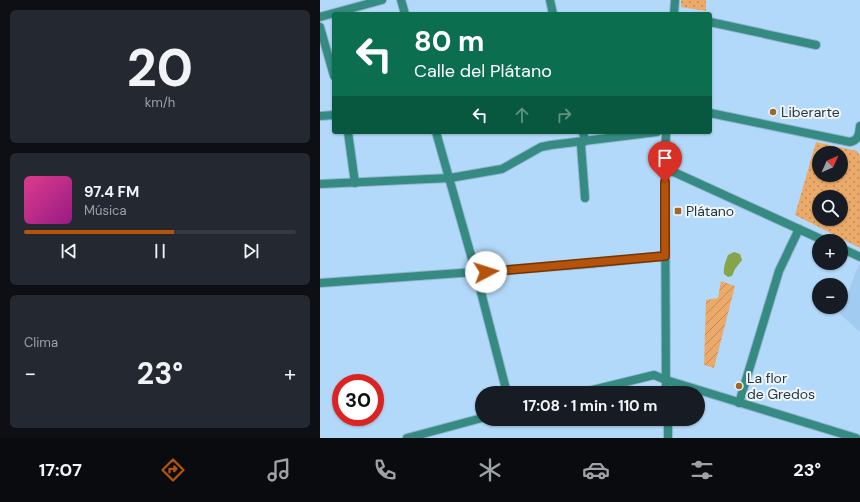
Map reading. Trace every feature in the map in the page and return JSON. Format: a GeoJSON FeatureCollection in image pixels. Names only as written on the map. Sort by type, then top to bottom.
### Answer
{"type":"FeatureCollection","features":[{"type":"Feature","properties":{"kind":"street"},"geometry":{"type":"LineString","coordinates":[[338,12],[382,0]]}},
{"type":"Feature","properties":{"kind":"street"},"geometry":{"type":"LineString","coordinates":[[401,0],[404,12]]}},
{"type":"Feature","properties":{"kind":"street"},"geometry":{"type":"LineString","coordinates":[[550,0],[553,12]]}},
{"type":"Feature","properties":{"kind":"street"},"geometry":{"type":"LineString","coordinates":[[674,12],[675,0]]}},
{"type":"Feature","properties":{"kind":"street"},"geometry":{"type":"LineString","coordinates":[[320,17],[332,14]]}},
{"type":"Feature","properties":{"kind":"street"},"geometry":{"type":"LineString","coordinates":[[712,22],[816,45]]}},
{"type":"Feature","properties":{"kind":"street"},"geometry":{"type":"LineString","coordinates":[[320,27],[332,69]]}},
{"type":"Feature","properties":{"kind":"street"},"geometry":{"type":"LineString","coordinates":[[712,113],[850,142],[855,141],[859,136],[860,126]]}},
{"type":"Feature","properties":{"kind":"street"},"geometry":{"type":"LineString","coordinates":[[320,116],[332,115]]}},
{"type":"Feature","properties":{"kind":"street"},"geometry":{"type":"LineString","coordinates":[[348,134],[355,183]]}},
{"type":"Feature","properties":{"kind":"street"},"geometry":{"type":"LineString","coordinates":[[437,134],[476,272],[505,386]]}},
{"type":"Feature","properties":{"kind":"street"},"geometry":{"type":"LineString","coordinates":[[320,184],[450,178],[502,169],[541,147],[551,144],[584,136],[620,134]]}},
{"type":"Feature","properties":{"kind":"street"},"geometry":{"type":"LineString","coordinates":[[666,134],[666,386]]}},
{"type":"Feature","properties":{"kind":"street"},"geometry":{"type":"LineString","coordinates":[[584,136],[581,145],[585,198]]}},
{"type":"Feature","properties":{"kind":"street"},"geometry":{"type":"LineString","coordinates":[[665,168],[812,236]]}},
{"type":"Feature","properties":{"kind":"street"},"geometry":{"type":"LineString","coordinates":[[739,403],[779,271],[799,230]]}},
{"type":"Feature","properties":{"kind":"street"},"geometry":{"type":"LineString","coordinates":[[848,251],[860,257]]}},
{"type":"Feature","properties":{"kind":"street"},"geometry":{"type":"LineString","coordinates":[[320,283],[587,264],[665,256]]}},
{"type":"Feature","properties":{"kind":"street"},"geometry":{"type":"LineString","coordinates":[[609,386],[654,375],[838,436],[856,438]]}},
{"type":"Feature","properties":{"kind":"street"},"geometry":{"type":"LineString","coordinates":[[407,438],[475,420]]}},
{"type":"Feature","properties":{"kind":"street"},"geometry":{"type":"LineString","coordinates":[[668,426],[668,438]]}},
{"type":"Feature","properties":{"kind":"shaded area"},"geometry":{"type":"Polygon","coordinates":[[[681,0],[706,0],[706,11],[681,7],[681,0]]]}},
{"type":"Feature","properties":{"kind":"shaded area"},"geometry":{"type":"Polygon","coordinates":[[[816,142],[834,146],[815,146],[816,142]]]}},
{"type":"Feature","properties":{"kind":"shaded area"},"geometry":{"type":"Polygon","coordinates":[[[848,149],[857,151],[860,156],[860,248],[848,242],[848,234],[832,234],[817,226],[848,226],[848,190],[812,190],[812,224],[795,215],[812,156],[812,182],[848,182],[848,149]]]}},
{"type":"Feature","properties":{"kind":"shaded area"},"geometry":{"type":"Polygon","coordinates":[[[734,252],[740,254],[742,260],[732,276],[728,277],[724,274],[725,264],[728,255],[734,252]]]}},
{"type":"Feature","properties":{"kind":"shaded area"},"geometry":{"type":"Polygon","coordinates":[[[859,264],[860,332],[840,314],[848,314],[848,293],[859,264]]]}},
{"type":"Feature","properties":{"kind":"shaded area"},"geometry":{"type":"Polygon","coordinates":[[[721,281],[735,286],[714,368],[704,365],[706,300],[718,298],[721,281]]]}},
{"type":"Feature","properties":{"kind":"place","name":"Liberarte"},"geometry":{"type":"Point","coordinates":[773,112]}},
{"type":"Feature","properties":{"kind":"place","name":"Plátano"},"geometry":{"type":"Point","coordinates":[678,211]}},
{"type":"Feature","properties":{"kind":"place","name":"La flor de Gredos"},"geometry":{"type":"Point","coordinates":[739,386]}},
{"type":"Feature","properties":{"kind":"route"},"geometry":{"type":"LineString","coordinates":[[486,272],[665,256],[665,182]]}}]}
